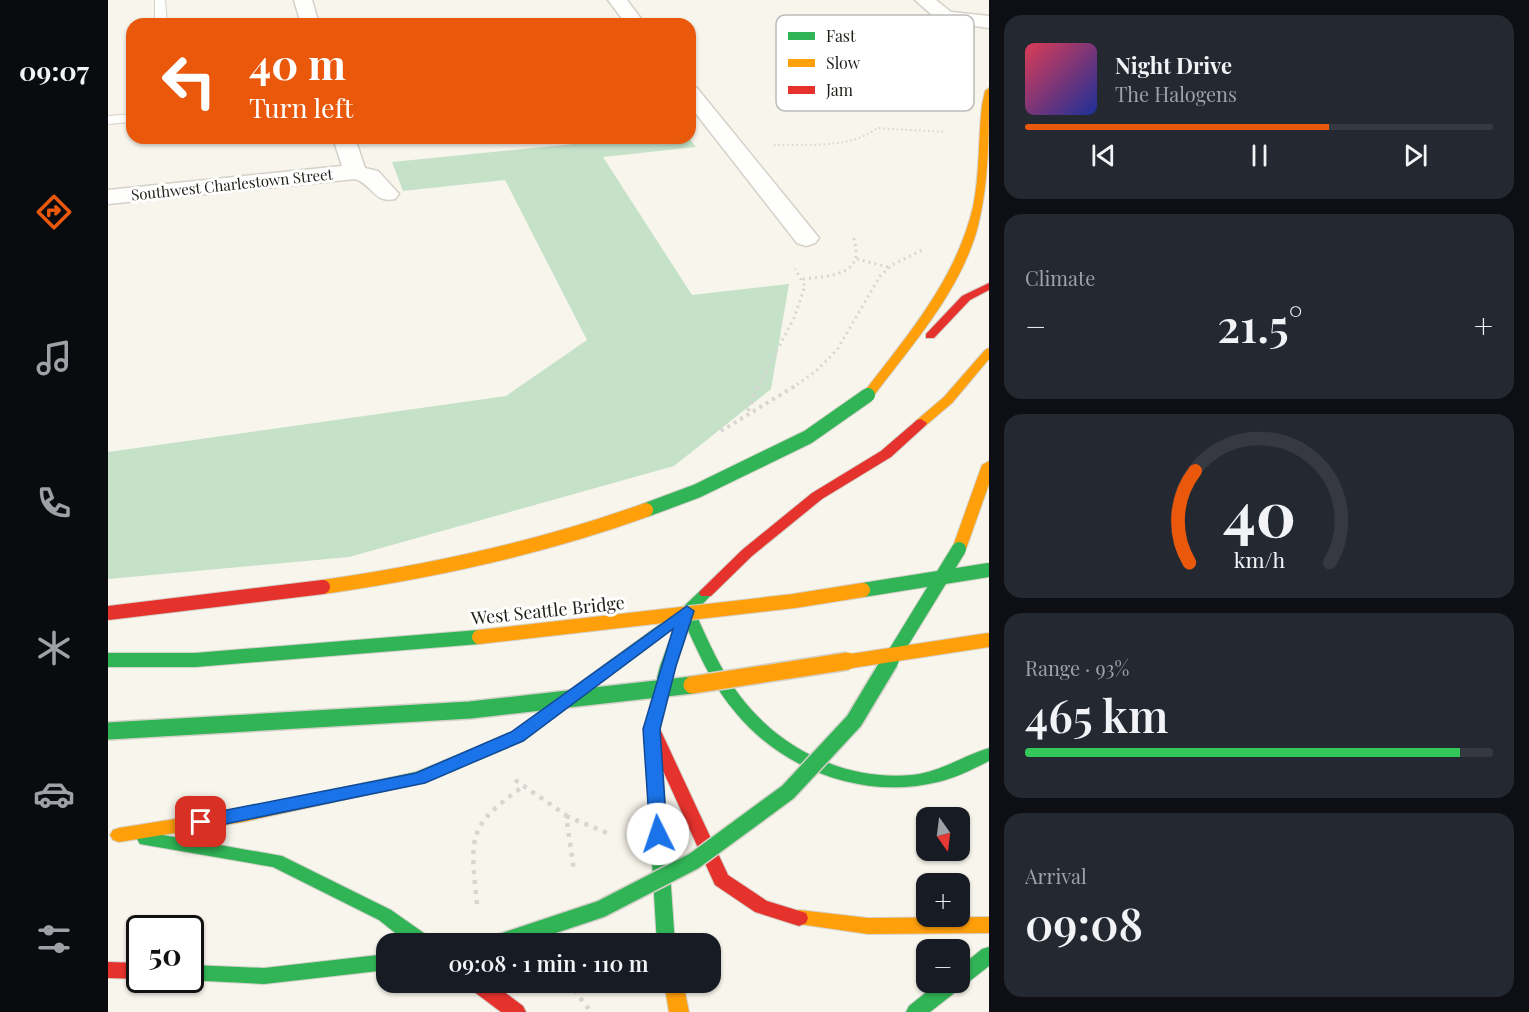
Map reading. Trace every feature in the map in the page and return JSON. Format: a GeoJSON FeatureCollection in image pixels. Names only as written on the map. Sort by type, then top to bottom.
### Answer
{"type":"FeatureCollection","features":[{"type":"Feature","properties":{"kind":"main road"},"geometry":{"type":"LineString","coordinates":[[868,395],[922,323],[959,262],[976,214],[981,186],[984,108],[989,91]]}},
{"type":"Feature","properties":{"kind":"main road"},"geometry":{"type":"LineString","coordinates":[[108,613],[228,600],[420,574],[587,533],[697,491],[798,442],[868,395],[921,346],[966,298],[989,286]]}},
{"type":"Feature","properties":{"kind":"main road"},"geometry":{"type":"LineString","coordinates":[[113,835],[243,815],[419,778],[517,737],[687,611],[747,554],[817,496],[886,454],[948,400],[989,352]]}},
{"type":"Feature","properties":{"kind":"main road"},"geometry":{"type":"LineString","coordinates":[[529,933],[601,909],[694,861],[788,792],[854,721],[959,549],[989,465]]}},
{"type":"Feature","properties":{"kind":"main road"},"geometry":{"type":"LineString","coordinates":[[959,549],[981,530]]}},
{"type":"Feature","properties":{"kind":"main road","name":"West Seattle Bridge"},"geometry":{"type":"LineString","coordinates":[[108,660],[195,660],[440,642],[794,601],[989,570]]}},
{"type":"Feature","properties":{"kind":"main road"},"geometry":{"type":"LineString","coordinates":[[665,933],[652,729],[668,666],[687,611]]}},
{"type":"Feature","properties":{"kind":"main road"},"geometry":{"type":"LineString","coordinates":[[687,611],[708,660],[743,712],[781,747],[849,778],[892,784],[939,776],[989,754]]}},
{"type":"Feature","properties":{"kind":"main road"},"geometry":{"type":"LineString","coordinates":[[108,731],[278,723],[520,705],[753,676],[989,640]]}},
{"type":"Feature","properties":{"kind":"main road"},"geometry":{"type":"LineString","coordinates":[[652,729],[721,880],[761,907],[800,918],[868,926],[989,925]]}},
{"type":"Feature","properties":{"kind":"main road"},"geometry":{"type":"LineString","coordinates":[[113,835],[276,861],[386,915],[410,933]]}},
{"type":"Feature","properties":{"kind":"main road"},"geometry":{"type":"LineString","coordinates":[[970,970],[989,955]]}},
{"type":"Feature","properties":{"kind":"main road"},"geometry":{"type":"LineString","coordinates":[[204,974],[264,976],[376,963]]}},
{"type":"Feature","properties":{"kind":"main road"},"geometry":{"type":"LineString","coordinates":[[108,970],[126,971]]}},
{"type":"Feature","properties":{"kind":"main road"},"geometry":{"type":"LineString","coordinates":[[491,993],[516,1012]]}},
{"type":"Feature","properties":{"kind":"main road"},"geometry":{"type":"LineString","coordinates":[[675,993],[679,1012]]}},
{"type":"Feature","properties":{"kind":"main road"},"geometry":{"type":"LineString","coordinates":[[916,1012],[940,993]]}},
{"type":"Feature","properties":{"kind":"street"},"geometry":{"type":"LineString","coordinates":[[303,0],[308,18]]}},
{"type":"Feature","properties":{"kind":"street"},"geometry":{"type":"LineString","coordinates":[[617,0],[631,18]]}},
{"type":"Feature","properties":{"kind":"street"},"geometry":{"type":"LineString","coordinates":[[931,6],[947,15]]}},
{"type":"Feature","properties":{"kind":"street"},"geometry":{"type":"LineString","coordinates":[[974,20],[989,22]]}},
{"type":"Feature","properties":{"kind":"street"},"geometry":{"type":"LineString","coordinates":[[696,100],[806,238]]}},
{"type":"Feature","properties":{"kind":"street"},"geometry":{"type":"LineString","coordinates":[[346,144],[355,172],[370,176],[387,194]]}},
{"type":"Feature","properties":{"kind":"street","name":"Southwest Charlestown Street"},"geometry":{"type":"LineString","coordinates":[[108,197],[355,172]]}},
{"type":"Feature","properties":{"kind":"lane"},"geometry":{"type":"LineString","coordinates":[[160,0],[161,18]]}},
{"type":"Feature","properties":{"kind":"lane"},"geometry":{"type":"LineString","coordinates":[[108,120],[126,118]]}},
{"type":"Feature","properties":{"kind":"path"},"geometry":{"type":"LineString","coordinates":[[773,145],[845,139],[870,134],[877,128],[957,132]]}},
{"type":"Feature","properties":{"kind":"path"},"geometry":{"type":"LineString","coordinates":[[802,279],[840,273],[851,267],[857,259],[853,236]]}},
{"type":"Feature","properties":{"kind":"path"},"geometry":{"type":"LineString","coordinates":[[857,259],[888,267]]}},
{"type":"Feature","properties":{"kind":"path"},"geometry":{"type":"LineString","coordinates":[[748,411],[754,390],[798,311],[805,286],[788,260]]}},
{"type":"Feature","properties":{"kind":"path"},"geometry":{"type":"LineString","coordinates":[[505,773],[566,815],[574,870],[578,880]]}},
{"type":"Feature","properties":{"kind":"path"},"geometry":{"type":"LineString","coordinates":[[476,893],[474,839],[479,824],[490,812],[524,786]]}},
{"type":"Feature","properties":{"kind":"path"},"geometry":{"type":"LineString","coordinates":[[576,993],[591,1012]]}},
{"type":"Feature","properties":{"kind":"green space"},"geometry":{"type":"Polygon","coordinates":[[[574,144],[694,144],[696,147],[603,157],[692,295],[789,284],[771,389],[674,466],[349,557],[108,579],[108,452],[506,396],[587,340],[505,180],[403,191],[392,162],[574,144]]]}},
{"type":"Feature","properties":{"kind":"traffic: fast"},"geometry":{"type":"LineString","coordinates":[[646,510],[697,491],[808,437],[868,395]]}},
{"type":"Feature","properties":{"kind":"traffic: fast"},"geometry":{"type":"LineString","coordinates":[[529,933],[601,909],[694,861],[788,792],[854,721],[959,549]]}},
{"type":"Feature","properties":{"kind":"traffic: fast"},"geometry":{"type":"LineString","coordinates":[[863,590],[989,570]]}},
{"type":"Feature","properties":{"kind":"traffic: fast"},"geometry":{"type":"LineString","coordinates":[[328,797],[419,778],[517,737],[687,611],[706,593]]}},
{"type":"Feature","properties":{"kind":"traffic: fast"},"geometry":{"type":"LineString","coordinates":[[687,611],[718,675],[733,699],[761,730],[806,761],[858,778],[885,782],[912,781],[945,774],[989,754]]}},
{"type":"Feature","properties":{"kind":"traffic: fast"},"geometry":{"type":"LineString","coordinates":[[665,933],[652,729],[668,666],[687,611]]}},
{"type":"Feature","properties":{"kind":"traffic: fast"},"geometry":{"type":"LineString","coordinates":[[108,660],[195,660],[479,637]]}},
{"type":"Feature","properties":{"kind":"traffic: fast"},"geometry":{"type":"LineString","coordinates":[[108,731],[470,710],[692,685]]}},
{"type":"Feature","properties":{"kind":"traffic: fast"},"geometry":{"type":"LineString","coordinates":[[146,839],[276,861],[385,915],[409,933]]}},
{"type":"Feature","properties":{"kind":"traffic: fast"},"geometry":{"type":"LineString","coordinates":[[970,970],[989,955]]}},
{"type":"Feature","properties":{"kind":"traffic: fast"},"geometry":{"type":"LineString","coordinates":[[204,974],[264,976],[376,963]]}},
{"type":"Feature","properties":{"kind":"traffic: fast"},"geometry":{"type":"LineString","coordinates":[[916,1012],[940,993]]}},
{"type":"Feature","properties":{"kind":"traffic: slow"},"geometry":{"type":"LineString","coordinates":[[868,395],[934,306],[949,282],[971,232],[982,176],[989,91]]}},
{"type":"Feature","properties":{"kind":"traffic: slow"},"geometry":{"type":"LineString","coordinates":[[921,423],[948,400],[989,352]]}},
{"type":"Feature","properties":{"kind":"traffic: slow"},"geometry":{"type":"LineString","coordinates":[[959,549],[989,465]]}},
{"type":"Feature","properties":{"kind":"traffic: slow"},"geometry":{"type":"LineString","coordinates":[[323,587],[447,567],[487,558],[567,537],[646,510]]}},
{"type":"Feature","properties":{"kind":"traffic: slow"},"geometry":{"type":"LineString","coordinates":[[479,637],[794,601],[863,590]]}},
{"type":"Feature","properties":{"kind":"traffic: slow"},"geometry":{"type":"LineString","coordinates":[[692,685],[989,640]]}},
{"type":"Feature","properties":{"kind":"traffic: slow"},"geometry":{"type":"LineString","coordinates":[[119,835],[243,815],[328,797]]}},
{"type":"Feature","properties":{"kind":"traffic: slow"},"geometry":{"type":"LineString","coordinates":[[799,918],[868,926],[989,925]]}},
{"type":"Feature","properties":{"kind":"traffic: slow"},"geometry":{"type":"LineString","coordinates":[[675,993],[679,1012]]}},
{"type":"Feature","properties":{"kind":"traffic: jam"},"geometry":{"type":"LineString","coordinates":[[930,336],[966,298],[989,286]]}},
{"type":"Feature","properties":{"kind":"traffic: jam"},"geometry":{"type":"LineString","coordinates":[[706,593],[747,553],[817,496],[886,454],[921,423]]}},
{"type":"Feature","properties":{"kind":"traffic: jam"},"geometry":{"type":"LineString","coordinates":[[108,613],[323,587]]}},
{"type":"Feature","properties":{"kind":"traffic: jam"},"geometry":{"type":"LineString","coordinates":[[652,729],[721,880],[761,907],[799,918]]}},
{"type":"Feature","properties":{"kind":"traffic: jam"},"geometry":{"type":"LineString","coordinates":[[108,970],[126,971]]}},
{"type":"Feature","properties":{"kind":"traffic: jam"},"geometry":{"type":"LineString","coordinates":[[491,993],[516,1012]]}},
{"type":"Feature","properties":{"kind":"route"},"geometry":{"type":"LineString","coordinates":[[201,822],[419,778],[517,737],[687,611],[668,666],[652,729],[658,834]]}}]}
